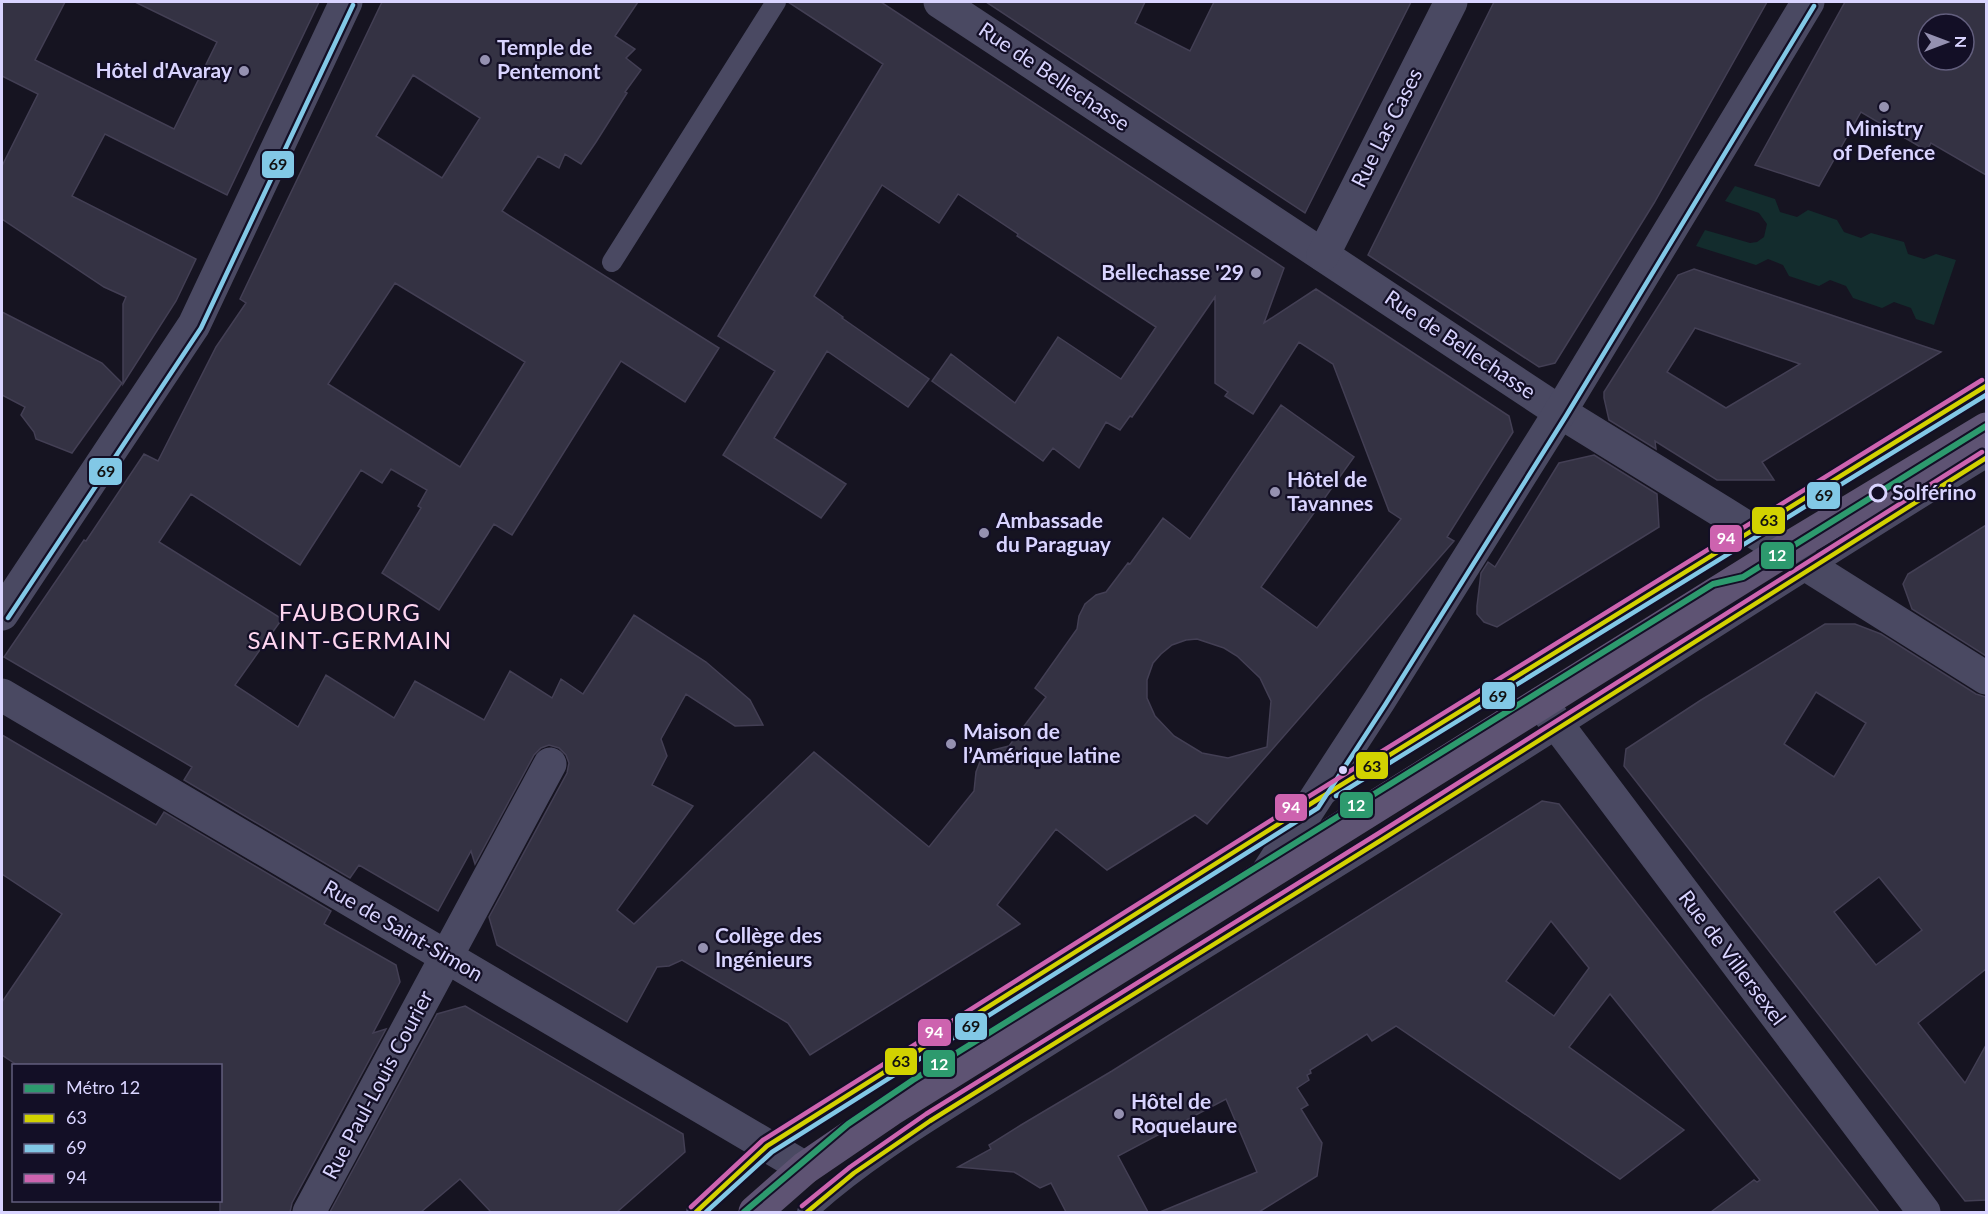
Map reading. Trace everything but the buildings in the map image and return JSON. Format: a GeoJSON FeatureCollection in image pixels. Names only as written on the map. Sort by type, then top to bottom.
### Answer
{"type":"FeatureCollection","features":[{"type":"Feature","properties":{"kind":"main road"},"geometry":{"type":"LineString","coordinates":[[755,1212],[805,1168],[890,1110],[1541,703],[1797,559],[1986,429]]}},
{"type":"Feature","properties":{"kind":"street"},"geometry":{"type":"LineString","coordinates":[[2,614],[194,324],[346,2]]}},
{"type":"Feature","properties":{"kind":"street","name":"Rue de Bellechasse"},"geometry":{"type":"LineString","coordinates":[[940,2],[1560,412],[1986,678]]}},
{"type":"Feature","properties":{"kind":"street","name":"Rue Las Cases"},"geometry":{"type":"LineString","coordinates":[[1323,255],[1451,2]]}},
{"type":"Feature","properties":{"kind":"street"},"geometry":{"type":"LineString","coordinates":[[1267,873],[1560,412],[1808,2]]}},
{"type":"Feature","properties":{"kind":"street","name":"Rue de Saint-Simon"},"geometry":{"type":"LineString","coordinates":[[2,695],[805,1168]]}},
{"type":"Feature","properties":{"kind":"street","name":"Rue de Villersexel"},"geometry":{"type":"LineString","coordinates":[[1541,703],[1924,1212]]}},
{"type":"Feature","properties":{"kind":"street","name":"Rue Paul-Louis Courier"},"geometry":{"type":"LineString","coordinates":[[309,1212],[550,764]]}},
{"type":"Feature","properties":{"kind":"lane"},"geometry":{"type":"LineString","coordinates":[[612,262],[776,2]]}},
{"type":"Feature","properties":{"kind":"lane"},"geometry":{"type":"LineString","coordinates":[[696,1212],[767,1146],[1312,802],[1986,386]]}},
{"type":"Feature","properties":{"kind":"lane"},"geometry":{"type":"LineString","coordinates":[[807,1212],[910,1134],[1559,729],[1797,559],[1986,458]]}},
{"type":"Feature","properties":{"kind":"green space"},"geometry":{"type":"Polygon","coordinates":[[[1735,186],[1775,199],[1780,212],[1797,217],[1808,210],[1837,220],[1844,232],[1861,238],[1871,233],[1904,242],[1908,254],[1924,259],[1936,254],[1956,260],[1934,325],[1916,319],[1911,308],[1894,302],[1882,308],[1853,298],[1846,286],[1830,280],[1819,286],[1789,276],[1783,265],[1768,259],[1756,265],[1696,246],[1705,230],[1750,243],[1757,242],[1764,237],[1767,224],[1759,213],[1725,201],[1735,186]]]}},
{"type":"Feature","properties":{"kind":"metro line","name":"12"},"geometry":{"type":"LineString","coordinates":[[744,1212],[848,1124],[913,1080],[1713,584],[1743,577],[1986,426]]}},
{"type":"Feature","properties":{"kind":"transit line","name":"69"},"geometry":{"type":"LineString","coordinates":[[8,618],[201,328],[353,5]]}},
{"type":"Feature","properties":{"kind":"transit line","name":"69"},"geometry":{"type":"LineString","coordinates":[[706,1212],[772,1152],[1318,808],[1566,416],[1814,6]]}},
{"type":"Feature","properties":{"kind":"transit line","name":"94"},"geometry":{"type":"LineString","coordinates":[[691,1207],[763,1140],[1308,797],[1982,380]]}},
{"type":"Feature","properties":{"kind":"transit line","name":"63"},"geometry":{"type":"LineString","coordinates":[[696,1212],[767,1146],[1312,803],[1986,386]]}},
{"type":"Feature","properties":{"kind":"transit line","name":"69"},"geometry":{"type":"LineString","coordinates":[[1336,796],[1986,395]]}},
{"type":"Feature","properties":{"kind":"transit line","name":"94"},"geometry":{"type":"LineString","coordinates":[[802,1206],[850,1167],[926,1114],[1379,833],[1982,452]]}},
{"type":"Feature","properties":{"kind":"transit line","name":"63"},"geometry":{"type":"LineString","coordinates":[[807,1212],[854,1173],[930,1121],[1383,839],[1986,458]]}},
{"type":"Feature","properties":{"kind":"place","name":"Temple de Pentemont"},"geometry":{"type":"Point","coordinates":[485,60]}},
{"type":"Feature","properties":{"kind":"place","name":"Hôtel d'Avaray"},"geometry":{"type":"Point","coordinates":[244,71]}},
{"type":"Feature","properties":{"kind":"place","name":"Ministry of Defence"},"geometry":{"type":"Point","coordinates":[1884,107]}},
{"type":"Feature","properties":{"kind":"place","name":"Bellechasse '29"},"geometry":{"type":"Point","coordinates":[1256,273]}},
{"type":"Feature","properties":{"kind":"place","name":"Hôtel de Tavannes"},"geometry":{"type":"Point","coordinates":[1275,492]}},
{"type":"Feature","properties":{"kind":"place","name":"Solférino"},"geometry":{"type":"Point","coordinates":[1878,493]}},
{"type":"Feature","properties":{"kind":"place","name":"Ambassade du Paraguay"},"geometry":{"type":"Point","coordinates":[984,533]}},
{"type":"Feature","properties":{"kind":"place","name":"Maison de l’Amérique latine"},"geometry":{"type":"Point","coordinates":[951,744]}},
{"type":"Feature","properties":{"kind":"place","name":"Collège des Ingénieurs"},"geometry":{"type":"Point","coordinates":[703,948]}},
{"type":"Feature","properties":{"kind":"place","name":"Hôtel de Roquelaure"},"geometry":{"type":"Point","coordinates":[1119,1114]}},
{"type":"Feature","properties":{"kind":"district","name":"FAUBOURG SAINT-GERMAIN"},"geometry":{"type":"Point","coordinates":[350,627]}}]}
